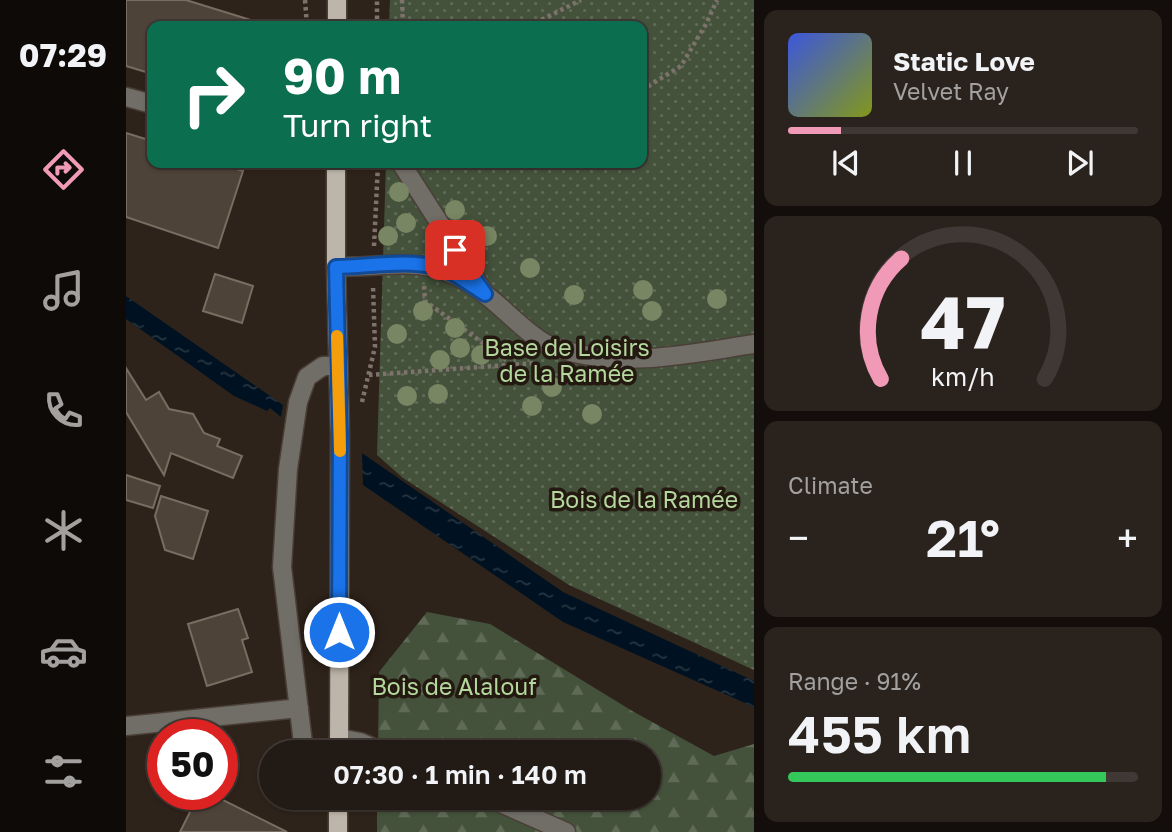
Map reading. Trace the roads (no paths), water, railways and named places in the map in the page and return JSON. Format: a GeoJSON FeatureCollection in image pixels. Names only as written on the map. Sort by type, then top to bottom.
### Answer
{"type":"FeatureCollection","features":[{"type":"Feature","properties":{"kind":"main road"},"geometry":{"type":"LineString","coordinates":[[337,0],[337,21]]}},
{"type":"Feature","properties":{"kind":"main road"},"geometry":{"type":"LineString","coordinates":[[336,168],[340,433],[339,740]]}},
{"type":"Feature","properties":{"kind":"main road"},"geometry":{"type":"LineString","coordinates":[[338,810],[338,832]]}},
{"type":"Feature","properties":{"kind":"street"},"geometry":{"type":"LineString","coordinates":[[126,97],[147,103]]}},
{"type":"Feature","properties":{"kind":"street"},"geometry":{"type":"LineString","coordinates":[[404,168],[485,294]]}},
{"type":"Feature","properties":{"kind":"street"},"geometry":{"type":"LineString","coordinates":[[336,267],[372,267],[402,263],[424,264],[451,272],[485,294],[545,344],[573,353],[597,357],[643,358],[754,344]]}},
{"type":"Feature","properties":{"kind":"street"},"geometry":{"type":"LineString","coordinates":[[303,740],[282,567],[291,436],[306,377],[323,366],[338,366]]}},
{"type":"Feature","properties":{"kind":"street"},"geometry":{"type":"LineString","coordinates":[[126,726],[299,708]]}},
{"type":"Feature","properties":{"kind":"street"},"geometry":{"type":"LineString","coordinates":[[516,810],[566,832]]}},
{"type":"Feature","properties":{"kind":"water"},"geometry":{"type":"Polygon","coordinates":[[[126,296],[283,405],[281,417],[270,408],[267,411],[234,396],[126,319],[126,296]]]}},
{"type":"Feature","properties":{"kind":"water"},"geometry":{"type":"Polygon","coordinates":[[[362,453],[563,592],[754,681],[754,707],[563,622],[363,485],[362,453]]]}},
{"type":"Feature","properties":{"kind":"park label","name":"Base de Loisirs de la Ramée"},"geometry":{"type":"Point","coordinates":[567,360]}},
{"type":"Feature","properties":{"kind":"park label","name":"Bois de la Ramée"},"geometry":{"type":"Point","coordinates":[644,499]}},
{"type":"Feature","properties":{"kind":"park label","name":"Bois de Alalouf"},"geometry":{"type":"Point","coordinates":[454,686]}}]}
